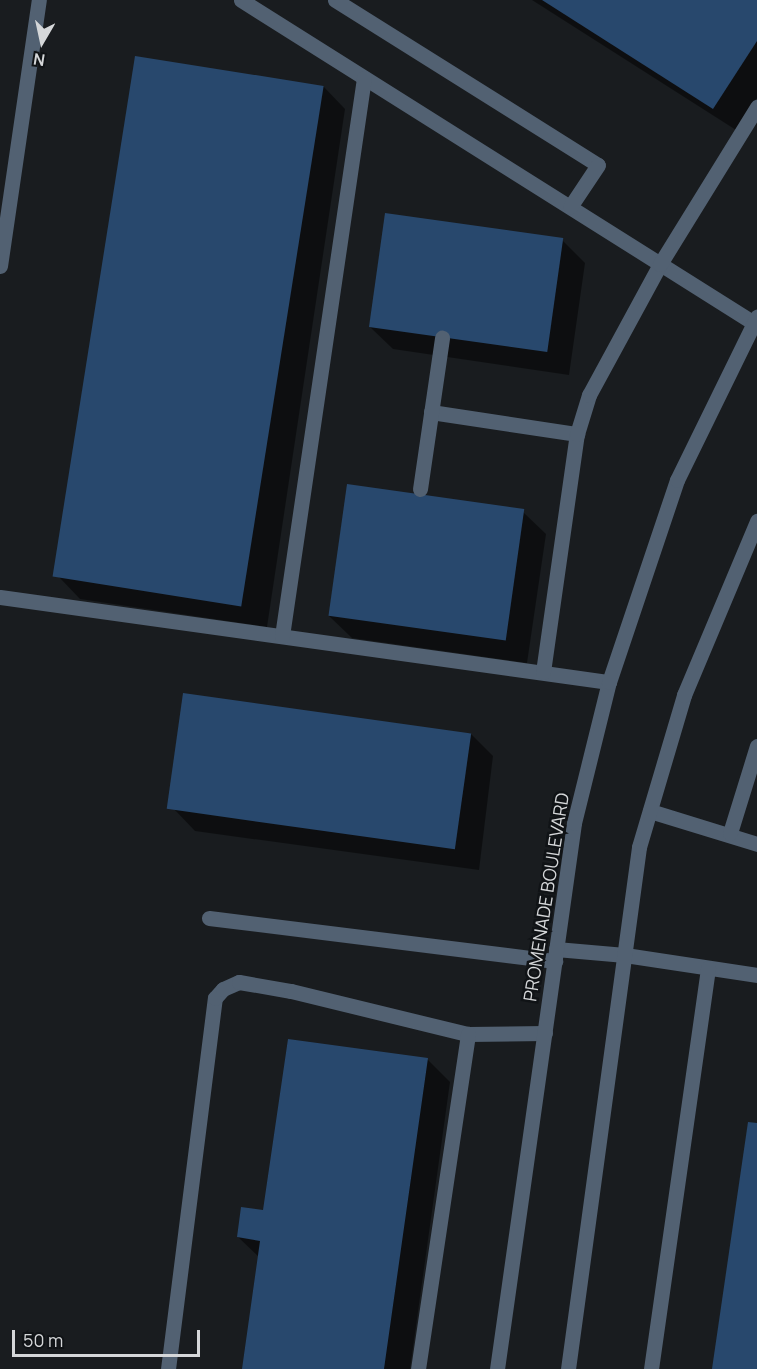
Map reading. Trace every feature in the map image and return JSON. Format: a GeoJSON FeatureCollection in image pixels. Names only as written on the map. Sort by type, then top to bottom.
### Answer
{"type":"FeatureCollection","features":[{"type":"Feature","properties":{"kind":"street"},"geometry":{"type":"LineString","coordinates":[[0,266],[39,0]]}},
{"type":"Feature","properties":{"kind":"street"},"geometry":{"type":"LineString","coordinates":[[241,0],[756,322]]}},
{"type":"Feature","properties":{"kind":"street"},"geometry":{"type":"LineString","coordinates":[[335,0],[598,165],[570,207]]}},
{"type":"Feature","properties":{"kind":"street"},"geometry":{"type":"LineString","coordinates":[[282,636],[364,78]]}},
{"type":"Feature","properties":{"kind":"street"},"geometry":{"type":"LineString","coordinates":[[543,672],[577,434],[589,395],[660,264],[757,107]]}},
{"type":"Feature","properties":{"kind":"street","name":"PROMENADE BOULEVARD"},"geometry":{"type":"LineString","coordinates":[[497,1369],[574,823],[609,682],[677,480],[756,322]]}},
{"type":"Feature","properties":{"kind":"street"},"geometry":{"type":"LineString","coordinates":[[420,489],[442,338]]}},
{"type":"Feature","properties":{"kind":"street"},"geometry":{"type":"LineString","coordinates":[[431,412],[577,434]]}},
{"type":"Feature","properties":{"kind":"street"},"geometry":{"type":"LineString","coordinates":[[568,1369],[639,847],[684,695],[757,521]]}},
{"type":"Feature","properties":{"kind":"street"},"geometry":{"type":"LineString","coordinates":[[0,597],[609,682]]}},
{"type":"Feature","properties":{"kind":"street"},"geometry":{"type":"LineString","coordinates":[[730,833],[757,746]]}},
{"type":"Feature","properties":{"kind":"street"},"geometry":{"type":"LineString","coordinates":[[650,811],[730,833],[757,844]]}},
{"type":"Feature","properties":{"kind":"street"},"geometry":{"type":"LineString","coordinates":[[209,918],[556,955],[625,955],[757,975]]}},
{"type":"Feature","properties":{"kind":"street"},"geometry":{"type":"LineString","coordinates":[[651,1369],[708,968]]}},
{"type":"Feature","properties":{"kind":"street"},"geometry":{"type":"LineString","coordinates":[[168,1369],[215,998],[223,989],[239,982],[291,991],[468,1034],[545,1032]]}},
{"type":"Feature","properties":{"kind":"street"},"geometry":{"type":"LineString","coordinates":[[418,1369],[468,1034]]}},
{"type":"Feature","properties":{"kind":"building"},"geometry":{"type":"Polygon","coordinates":[[[542,0],[757,0],[757,41],[713,109],[542,0]]]}},
{"type":"Feature","properties":{"kind":"building"},"geometry":{"type":"Polygon","coordinates":[[[135,56],[324,86],[241,606],[53,577],[135,56]]]}},
{"type":"Feature","properties":{"kind":"building"},"geometry":{"type":"Polygon","coordinates":[[[385,213],[563,238],[547,352],[369,327],[385,213]]]}},
{"type":"Feature","properties":{"kind":"building"},"geometry":{"type":"Polygon","coordinates":[[[347,484],[524,509],[506,641],[328,616],[347,484]]]}},
{"type":"Feature","properties":{"kind":"building"},"geometry":{"type":"Polygon","coordinates":[[[183,693],[471,733],[455,849],[167,809],[183,693]]]}},
{"type":"Feature","properties":{"kind":"building"},"geometry":{"type":"Polygon","coordinates":[[[288,1039],[428,1058],[384,1369],[242,1369],[260,1241],[237,1237],[241,1207],[263,1210],[288,1039]]]}},
{"type":"Feature","properties":{"kind":"building"},"geometry":{"type":"Polygon","coordinates":[[[748,1122],[757,1123],[757,1369],[712,1369],[748,1122]]]}}]}
